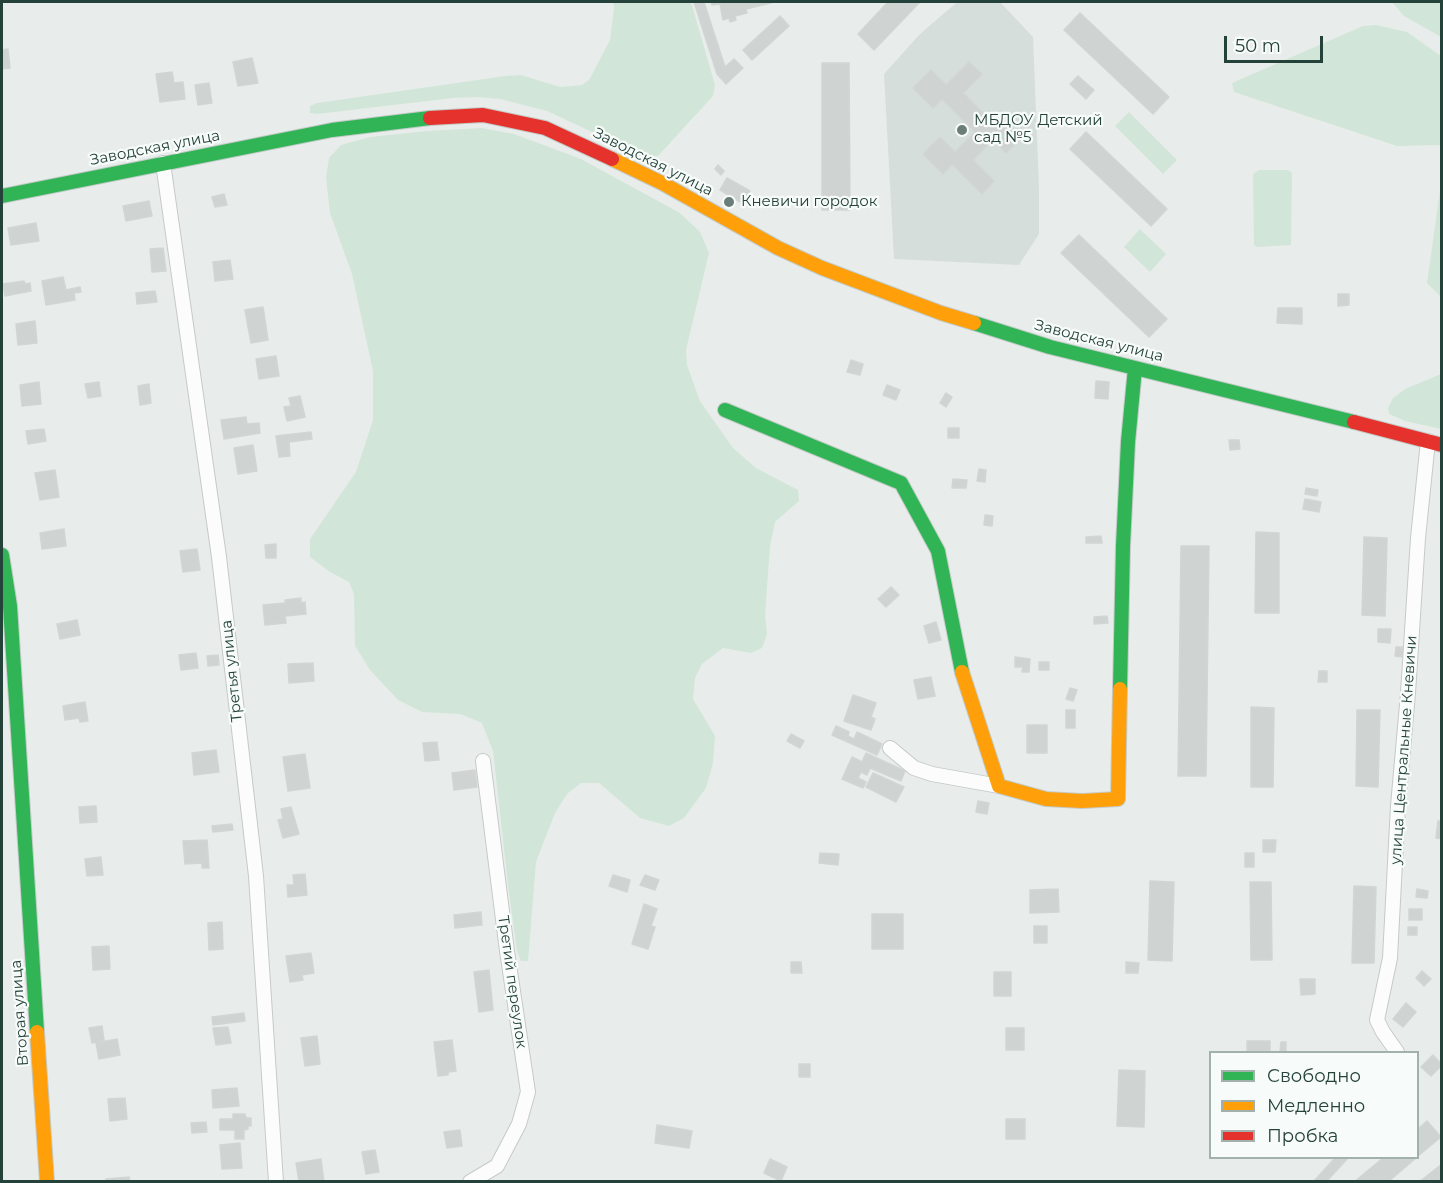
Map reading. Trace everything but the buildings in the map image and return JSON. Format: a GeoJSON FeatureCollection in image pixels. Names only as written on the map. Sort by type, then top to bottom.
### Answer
{"type":"FeatureCollection","features":[{"type":"Feature","properties":{"kind":"street","name":"Заводская улица"},"geometry":{"type":"LineString","coordinates":[[2,196],[332,130],[423,118],[483,115],[514,120],[545,128],[662,183],[778,248],[833,272],[970,323],[1050,347],[1435,443]]}},
{"type":"Feature","properties":{"kind":"street","name":"Третья улица"},"geometry":{"type":"LineString","coordinates":[[163,163],[217,546],[256,876],[276,1182]]}},
{"type":"Feature","properties":{"kind":"street"},"geometry":{"type":"LineString","coordinates":[[890,748],[914,768],[932,774],[999,786],[1046,799],[1082,801],[1118,799],[1123,546],[1128,442],[1135,368]]}},
{"type":"Feature","properties":{"kind":"street"},"geometry":{"type":"LineString","coordinates":[[725,410],[901,483],[938,551],[962,671],[999,786]]}},
{"type":"Feature","properties":{"kind":"street","name":"улица Центральные Кневичи"},"geometry":{"type":"LineString","coordinates":[[1395,1051],[1377,1020],[1390,958],[1398,806],[1418,538],[1435,443]]}},
{"type":"Feature","properties":{"kind":"street","name":"Вторая улица"},"geometry":{"type":"LineString","coordinates":[[2,555],[10,606],[47,1182]]}},
{"type":"Feature","properties":{"kind":"street","name":"Третий переулок"},"geometry":{"type":"LineString","coordinates":[[470,1182],[497,1166],[519,1124],[528,1092],[483,761]]}},
{"type":"Feature","properties":{"kind":"shaded area","name":"МБДОУ Детский сад №5"},"geometry":{"type":"Polygon","coordinates":[[[1000,2],[1033,37],[1039,234],[1019,265],[894,259],[884,74],[920,34],[956,3],[1000,2]]]}},
{"type":"Feature","properties":{"kind":"green space"},"geometry":{"type":"Polygon","coordinates":[[[613,2],[691,2],[715,85],[713,96],[658,156],[648,158],[547,111],[500,99],[453,98],[310,113],[310,106],[317,103],[505,76],[521,75],[560,87],[582,85],[589,80],[610,40],[613,2]]]}},
{"type":"Feature","properties":{"kind":"green space"},"geometry":{"type":"Polygon","coordinates":[[[1392,2],[1441,2],[1441,37],[1404,16],[1392,2]]]}},
{"type":"Feature","properties":{"kind":"green space"},"geometry":{"type":"Polygon","coordinates":[[[1376,25],[1407,32],[1441,56],[1441,145],[1397,146],[1234,92],[1232,83],[1363,26],[1376,25]]]}},
{"type":"Feature","properties":{"kind":"green space"},"geometry":{"type":"Polygon","coordinates":[[[1129,112],[1177,160],[1163,174],[1115,126],[1129,112]]]}},
{"type":"Feature","properties":{"kind":"green space"},"geometry":{"type":"Polygon","coordinates":[[[482,128],[514,134],[581,159],[680,213],[700,232],[709,253],[686,350],[687,365],[700,401],[733,448],[756,468],[798,490],[799,501],[775,522],[770,546],[765,615],[767,634],[762,648],[751,653],[723,648],[702,664],[695,678],[693,699],[715,736],[713,763],[706,788],[684,818],[669,826],[640,818],[599,783],[581,783],[567,794],[555,813],[536,862],[528,961],[521,961],[517,951],[493,751],[482,723],[460,714],[422,712],[398,700],[370,670],[355,646],[354,594],[349,582],[330,572],[310,557],[310,539],[356,472],[373,420],[373,371],[352,274],[330,213],[326,178],[329,158],[341,145],[370,137],[482,128]]]}},
{"type":"Feature","properties":{"kind":"green space"},"geometry":{"type":"Polygon","coordinates":[[[1259,170],[1288,170],[1292,173],[1291,245],[1257,247],[1254,245],[1253,174],[1259,170]]]}},
{"type":"Feature","properties":{"kind":"green space"},"geometry":{"type":"Polygon","coordinates":[[[1441,184],[1442,297],[1427,283],[1441,184]]]}},
{"type":"Feature","properties":{"kind":"green space"},"geometry":{"type":"Polygon","coordinates":[[[1140,229],[1166,254],[1150,272],[1124,247],[1140,229]]]}},
{"type":"Feature","properties":{"kind":"green space"},"geometry":{"type":"Polygon","coordinates":[[[1441,374],[1441,429],[1405,421],[1389,414],[1388,408],[1393,398],[1405,389],[1441,374]]]}},
{"type":"Feature","properties":{"kind":"traffic: fast"},"geometry":{"type":"LineString","coordinates":[[2,196],[332,130],[430,118]]}},
{"type":"Feature","properties":{"kind":"traffic: fast"},"geometry":{"type":"LineString","coordinates":[[974,323],[1050,347],[1354,422]]}},
{"type":"Feature","properties":{"kind":"traffic: fast"},"geometry":{"type":"LineString","coordinates":[[1120,689],[1123,546],[1128,442],[1135,368]]}},
{"type":"Feature","properties":{"kind":"traffic: fast"},"geometry":{"type":"LineString","coordinates":[[725,410],[901,483],[938,551],[962,672]]}},
{"type":"Feature","properties":{"kind":"traffic: fast"},"geometry":{"type":"LineString","coordinates":[[2,555],[10,606],[37,1032]]}},
{"type":"Feature","properties":{"kind":"traffic: slow"},"geometry":{"type":"LineString","coordinates":[[612,159],[662,183],[778,248],[822,268],[941,313],[974,323]]}},
{"type":"Feature","properties":{"kind":"traffic: slow"},"geometry":{"type":"LineString","coordinates":[[962,672],[999,786],[1046,799],[1082,801],[1118,799],[1120,689]]}},
{"type":"Feature","properties":{"kind":"traffic: slow"},"geometry":{"type":"LineString","coordinates":[[37,1032],[47,1182]]}},
{"type":"Feature","properties":{"kind":"traffic: jam"},"geometry":{"type":"LineString","coordinates":[[430,118],[483,115],[545,128],[612,159]]}},
{"type":"Feature","properties":{"kind":"traffic: jam"},"geometry":{"type":"LineString","coordinates":[[1354,422],[1442,445]]}},
{"type":"Feature","properties":{"kind":"place","name":"МБДОУ Детский сад №5"},"geometry":{"type":"Point","coordinates":[962,130]}},
{"type":"Feature","properties":{"kind":"place","name":"Кневичи городок"},"geometry":{"type":"Point","coordinates":[729,202]}}]}
